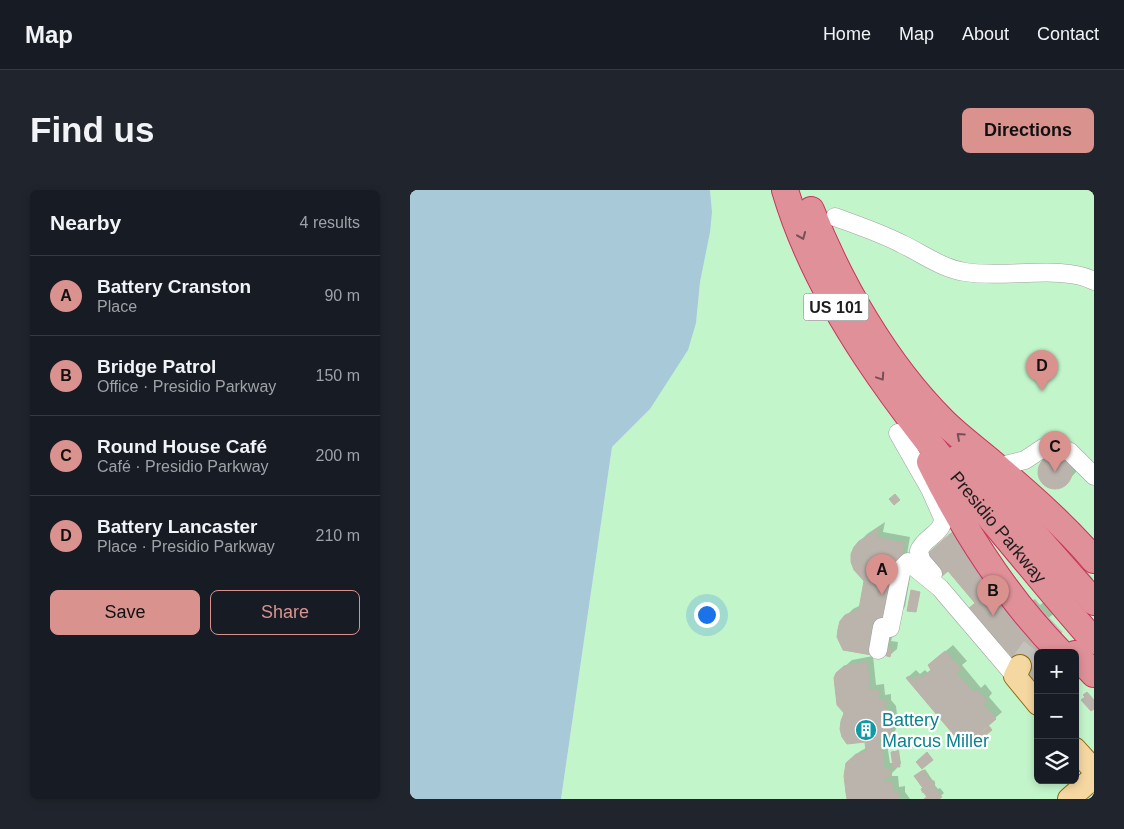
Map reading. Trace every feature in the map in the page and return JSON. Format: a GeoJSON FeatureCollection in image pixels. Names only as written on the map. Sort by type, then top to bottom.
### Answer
{"type":"FeatureCollection","features":[{"type":"Feature","properties":{"kind":"highway","name":"US 101"},"geometry":{"type":"LineString","coordinates":[[785,190],[806,246],[828,294],[855,339],[910,419]]}},
{"type":"Feature","properties":{"kind":"highway","name":"US 101"},"geometry":{"type":"LineString","coordinates":[[804,190],[821,236],[848,291],[871,329],[910,419]]}},
{"type":"Feature","properties":{"kind":"highway","name":"Presidio Parkway"},"geometry":{"type":"LineString","coordinates":[[910,419],[965,441],[1051,514],[1094,560]]}},
{"type":"Feature","properties":{"kind":"highway","name":"Presidio Parkway"},"geometry":{"type":"LineString","coordinates":[[910,419],[1048,588],[1094,641]]}},
{"type":"Feature","properties":{"kind":"highway"},"geometry":{"type":"LineString","coordinates":[[910,419],[953,496],[1024,597],[1048,626],[1071,649]]}},
{"type":"Feature","properties":{"kind":"highway"},"geometry":{"type":"LineString","coordinates":[[910,419],[975,473],[1007,504],[1094,602]]}},
{"type":"Feature","properties":{"kind":"highway"},"geometry":{"type":"LineString","coordinates":[[910,419],[1002,508],[1094,617]]}},
{"type":"Feature","properties":{"kind":"highway"},"geometry":{"type":"LineString","coordinates":[[910,419],[1002,520],[1094,630]]}},
{"type":"Feature","properties":{"kind":"highway"},"geometry":{"type":"LineString","coordinates":[[953,496],[967,532],[1022,610],[1057,649]]}},
{"type":"Feature","properties":{"kind":"highway"},"geometry":{"type":"LineString","coordinates":[[953,496],[1094,654]]}},
{"type":"Feature","properties":{"kind":"highway"},"geometry":{"type":"LineString","coordinates":[[953,496],[1035,598],[1094,660]]}},
{"type":"Feature","properties":{"kind":"highway"},"geometry":{"type":"LineString","coordinates":[[1079,657],[1094,674]]}},
{"type":"Feature","properties":{"kind":"highway"},"geometry":{"type":"LineString","coordinates":[[1079,671],[1094,685]]}},
{"type":"Feature","properties":{"kind":"main road"},"geometry":{"type":"LineString","coordinates":[[1016,665],[1034,697]]}},
{"type":"Feature","properties":{"kind":"main road"},"geometry":{"type":"LineString","coordinates":[[1079,744],[1094,770]]}},
{"type":"Feature","properties":{"kind":"main road"},"geometry":{"type":"LineString","coordinates":[[1067,796],[1094,778]]}},
{"type":"Feature","properties":{"kind":"lane"},"geometry":{"type":"LineString","coordinates":[[834,217],[894,240],[936,262],[954,269],[986,274],[1068,273],[1094,281]]}},
{"type":"Feature","properties":{"kind":"lane"},"geometry":{"type":"LineString","coordinates":[[910,419],[930,489],[943,518],[941,528],[922,544],[918,551],[919,556],[934,574],[940,588]]}},
{"type":"Feature","properties":{"kind":"lane"},"geometry":{"type":"LineString","coordinates":[[997,467],[1025,460],[1044,448],[1057,446],[1070,452],[1094,476]]}},
{"type":"Feature","properties":{"kind":"lane"},"geometry":{"type":"LineString","coordinates":[[878,650],[882,627],[890,628],[902,568],[908,562],[940,588],[1016,665]]}},
{"type":"Feature","properties":{"kind":"green space"},"geometry":{"type":"Polygon","coordinates":[[[710,190],[1094,190],[1094,799],[561,799],[612,447],[650,409],[696,323],[700,282],[712,212],[710,190]]]}},
{"type":"Feature","properties":{"kind":"water"},"geometry":{"type":"Polygon","coordinates":[[[410,190],[710,190],[712,212],[710,232],[700,282],[696,323],[688,350],[650,409],[612,447],[561,799],[410,799],[410,190]]]}},
{"type":"Feature","properties":{"kind":"building"},"geometry":{"type":"Polygon","coordinates":[[[1055,455],[1062,456],[1067,460],[1071,465],[1071,479],[1067,484],[1062,488],[1055,489],[1048,488],[1043,484],[1039,479],[1038,472],[1039,465],[1043,460],[1048,456],[1055,455]]]}},
{"type":"Feature","properties":{"kind":"building"},"geometry":{"type":"Polygon","coordinates":[[[895,494],[900,500],[894,505],[889,499],[895,494]]]}},
{"type":"Feature","properties":{"kind":"building"},"geometry":{"type":"Polygon","coordinates":[[[878,528],[877,538],[904,543],[891,638],[887,637],[885,648],[892,649],[890,657],[843,650],[837,637],[840,621],[845,615],[859,609],[864,581],[854,570],[851,554],[859,541],[878,528]]]}},
{"type":"Feature","properties":{"kind":"building"},"geometry":{"type":"Polygon","coordinates":[[[956,532],[986,586],[994,596],[996,594],[1041,649],[1034,649],[1034,682],[968,609],[975,603],[948,571],[941,577],[924,557],[951,533],[956,532]]]}},
{"type":"Feature","properties":{"kind":"building"},"geometry":{"type":"Polygon","coordinates":[[[911,590],[920,592],[916,612],[907,611],[911,590]]]}},
{"type":"Feature","properties":{"kind":"building"},"geometry":{"type":"Polygon","coordinates":[[[1034,600],[1053,623],[1051,624],[1031,601],[1034,600]]]}},
{"type":"Feature","properties":{"kind":"building"},"geometry":{"type":"Polygon","coordinates":[[[863,616],[878,618],[873,642],[859,639],[863,616]]]}},
{"type":"Feature","properties":{"kind":"building"},"geometry":{"type":"Polygon","coordinates":[[[945,651],[961,669],[956,673],[974,693],[977,690],[987,701],[983,704],[996,719],[964,747],[906,678],[909,676],[916,683],[914,679],[918,675],[921,678],[931,670],[928,665],[945,651]]]}},
{"type":"Feature","properties":{"kind":"building","name":"Battery Marcus Miller"},"geometry":{"type":"Polygon","coordinates":[[[867,662],[870,691],[878,690],[879,701],[884,700],[885,707],[889,713],[892,732],[889,739],[879,740],[884,769],[890,769],[891,776],[885,777],[886,783],[892,782],[893,793],[898,792],[899,799],[847,799],[844,776],[846,763],[856,754],[866,752],[865,742],[847,744],[842,737],[840,729],[844,713],[837,705],[834,678],[836,673],[844,666],[867,662]]]}},
{"type":"Feature","properties":{"kind":"building"},"geometry":{"type":"Polygon","coordinates":[[[1087,692],[1094,700],[1094,709],[1091,711],[1081,700],[1087,692]]]}},
{"type":"Feature","properties":{"kind":"building"},"geometry":{"type":"Polygon","coordinates":[[[989,726],[992,730],[974,745],[971,742],[989,726]]]}},
{"type":"Feature","properties":{"kind":"building","name":"Battery Marcus Miller"},"geometry":{"type":"Polygon","coordinates":[[[898,751],[900,767],[893,767],[891,752],[898,751]]]}},
{"type":"Feature","properties":{"kind":"building"},"geometry":{"type":"Polygon","coordinates":[[[927,752],[933,760],[922,769],[916,762],[927,752]]]}},
{"type":"Feature","properties":{"kind":"building"},"geometry":{"type":"Polygon","coordinates":[[[923,770],[926,773],[917,780],[914,776],[923,770]]]}},
{"type":"Feature","properties":{"kind":"building"},"geometry":{"type":"Polygon","coordinates":[[[926,774],[931,781],[922,787],[917,780],[926,774]]]}},
{"type":"Feature","properties":{"kind":"building"},"geometry":{"type":"Polygon","coordinates":[[[932,780],[935,784],[923,793],[921,789],[932,780]]]}},
{"type":"Feature","properties":{"kind":"building"},"geometry":{"type":"Polygon","coordinates":[[[933,786],[936,790],[927,797],[924,793],[933,786]]]}},
{"type":"Feature","properties":{"kind":"building"},"geometry":{"type":"Polygon","coordinates":[[[936,790],[942,797],[939,799],[924,799],[936,790]]]}},
{"type":"Feature","properties":{"kind":"tunnel"},"geometry":{"type":"LineString","coordinates":[[1020,666],[1048,631],[1082,601]]}},
{"type":"Feature","properties":{"kind":"place","name":"Battery Lancaster"},"geometry":{"type":"Point","coordinates":[1042,391]}},
{"type":"Feature","properties":{"kind":"place","name":"Round House Café"},"geometry":{"type":"Point","coordinates":[1055,472]}},
{"type":"Feature","properties":{"kind":"place","name":"Battery Cranston"},"geometry":{"type":"Point","coordinates":[882,595]}},
{"type":"Feature","properties":{"kind":"place","name":"Bridge Patrol"},"geometry":{"type":"Point","coordinates":[993,616]}},
{"type":"Feature","properties":{"kind":"place","name":"Battery Marcus Miller"},"geometry":{"type":"Point","coordinates":[866,730]}}]}
